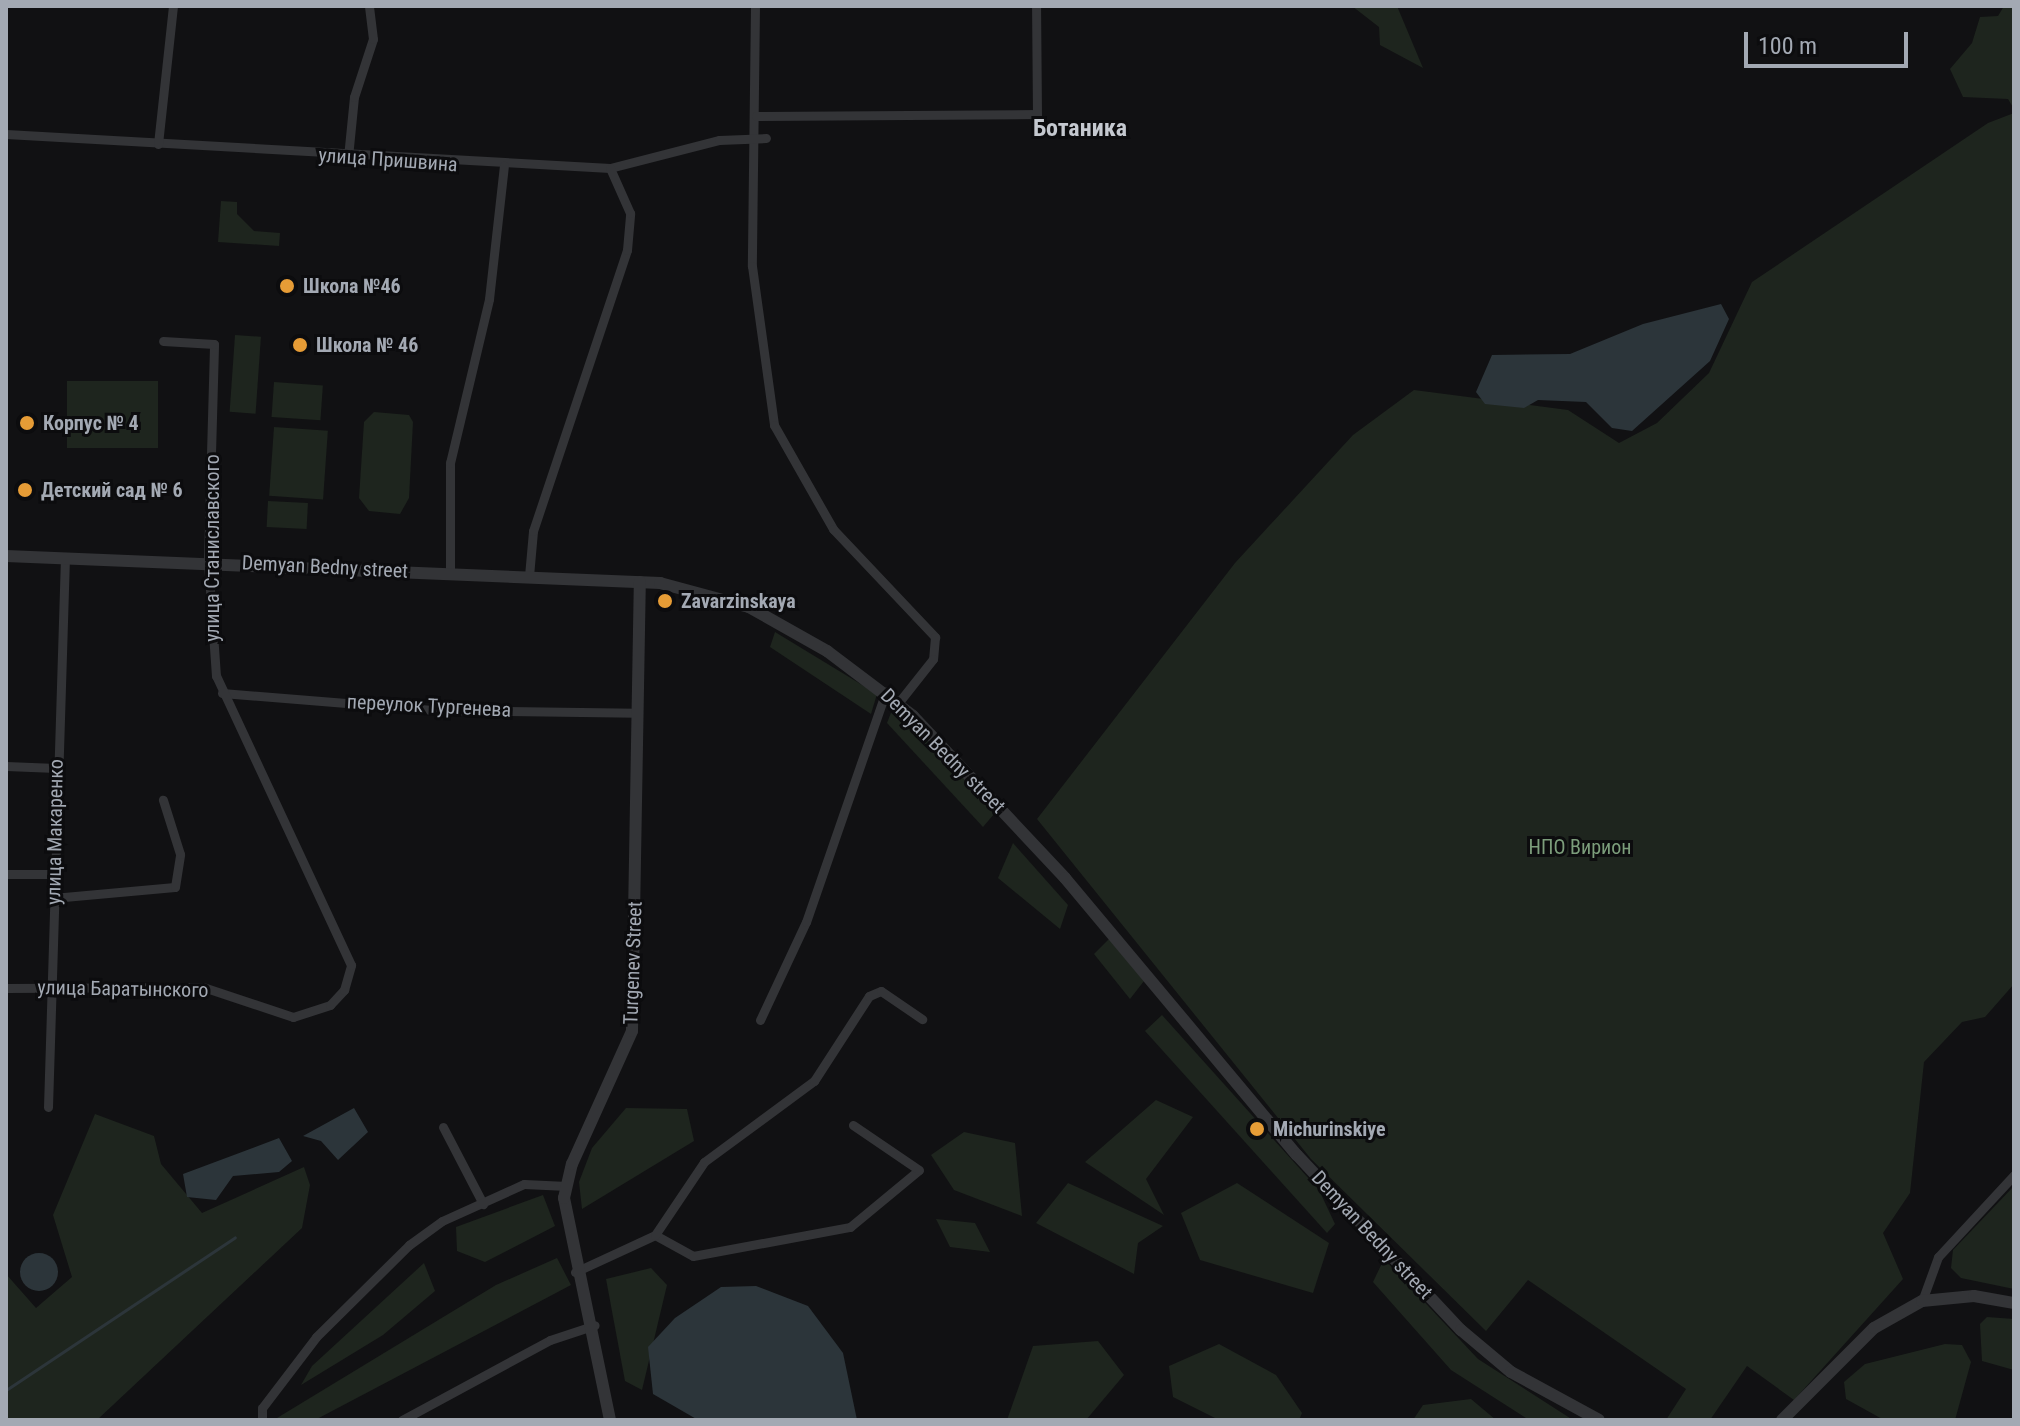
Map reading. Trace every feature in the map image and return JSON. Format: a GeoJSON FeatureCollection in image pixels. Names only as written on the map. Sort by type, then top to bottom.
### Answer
{"type":"FeatureCollection","features":[{"type":"Feature","properties":{"kind":"street"},"geometry":{"type":"LineString","coordinates":[[158,144],[173,6]]}},
{"type":"Feature","properties":{"kind":"street"},"geometry":{"type":"LineString","coordinates":[[348,157],[354,97],[373,39],[369,6]]}},
{"type":"Feature","properties":{"kind":"street"},"geometry":{"type":"LineString","coordinates":[[755,6],[756,116],[761,138],[752,266],[774,425],[833,529],[935,637],[933,659],[899,702]]}},
{"type":"Feature","properties":{"kind":"street"},"geometry":{"type":"LineString","coordinates":[[756,116],[1037,114],[1036,6]]}},
{"type":"Feature","properties":{"kind":"street","name":"улица Пришвина"},"geometry":{"type":"LineString","coordinates":[[6,134],[504,166],[610,168],[719,140],[761,138]]}},
{"type":"Feature","properties":{"kind":"street"},"geometry":{"type":"LineString","coordinates":[[450,574],[450,463],[489,299],[504,166]]}},
{"type":"Feature","properties":{"kind":"street"},"geometry":{"type":"LineString","coordinates":[[529,576],[533,531],[627,250],[630,213],[610,168]]}},
{"type":"Feature","properties":{"kind":"street","name":"улица Станиславского"},"geometry":{"type":"LineString","coordinates":[[163,341],[214,344],[208,561],[210,641],[222,693],[351,965]]}},
{"type":"Feature","properties":{"kind":"street","name":"Demyan Bedny street"},"geometry":{"type":"LineString","coordinates":[[6,556],[208,561],[640,582],[705,590],[749,607],[899,702],[1020,828],[1297,1155],[1461,1330],[1511,1372],[1599,1420]]}},
{"type":"Feature","properties":{"kind":"street","name":"улица Макаренко"},"geometry":{"type":"LineString","coordinates":[[48,1107],[52,874],[65,557]]}},
{"type":"Feature","properties":{"kind":"street","name":"Turgenev Street"},"geometry":{"type":"LineString","coordinates":[[610,1420],[595,1325],[575,1272],[567,1186],[632,1031],[640,582]]}},
{"type":"Feature","properties":{"kind":"street"},"geometry":{"type":"LineString","coordinates":[[760,1020],[806,922],[886,691]]}},
{"type":"Feature","properties":{"kind":"street","name":"переулок Тургенева"},"geometry":{"type":"LineString","coordinates":[[222,693],[432,710],[636,713]]}},
{"type":"Feature","properties":{"kind":"street"},"geometry":{"type":"LineString","coordinates":[[6,766],[56,768]]}},
{"type":"Feature","properties":{"kind":"street"},"geometry":{"type":"LineString","coordinates":[[53,898],[175,887],[180,854],[163,800]]}},
{"type":"Feature","properties":{"kind":"street"},"geometry":{"type":"LineString","coordinates":[[6,874],[52,874]]}},
{"type":"Feature","properties":{"kind":"street","name":"улица Баратынского"},"geometry":{"type":"LineString","coordinates":[[6,988],[203,987],[293,1017],[330,1005],[344,990],[351,965]]}},
{"type":"Feature","properties":{"kind":"street"},"geometry":{"type":"LineString","coordinates":[[575,1272],[655,1235],[704,1162],[814,1081],[869,996],[881,991],[922,1019]]}},
{"type":"Feature","properties":{"kind":"street"},"geometry":{"type":"LineString","coordinates":[[655,1235],[693,1256],[850,1227],[919,1170],[853,1125]]}},
{"type":"Feature","properties":{"kind":"street"},"geometry":{"type":"LineString","coordinates":[[443,1127],[483,1204]]}},
{"type":"Feature","properties":{"kind":"street"},"geometry":{"type":"LineString","coordinates":[[1922,1301],[1938,1257],[2014,1175]]}},
{"type":"Feature","properties":{"kind":"street"},"geometry":{"type":"LineString","coordinates":[[262,1420],[262,1408],[316,1337],[409,1245],[524,1184],[567,1186]]}},
{"type":"Feature","properties":{"kind":"street"},"geometry":{"type":"LineString","coordinates":[[1782,1420],[1874,1328],[1922,1301],[1974,1296],[2014,1303]]}},
{"type":"Feature","properties":{"kind":"street"},"geometry":{"type":"LineString","coordinates":[[402,1420],[550,1340],[595,1325]]}},
{"type":"Feature","properties":{"kind":"green space"},"geometry":{"type":"Polygon","coordinates":[[[1352,6],[1397,6],[1423,68],[1380,45],[1379,27],[1352,6]]]}},
{"type":"Feature","properties":{"kind":"green space"},"geometry":{"type":"Polygon","coordinates":[[[2004,6],[2014,6],[2014,109],[2008,99],[1963,97],[1950,69],[1972,43],[1980,17],[1998,16],[2004,6]]]}},
{"type":"Feature","properties":{"kind":"green space","name":"НПО Вирион"},"geometry":{"type":"Polygon","coordinates":[[[2014,113],[2014,984],[1985,1017],[1962,1022],[1924,1062],[1910,1193],[1883,1233],[1903,1279],[1794,1400],[1747,1366],[1710,1420],[1666,1420],[1686,1389],[1528,1280],[1486,1331],[1311,1159],[1037,819],[1235,563],[1353,435],[1414,390],[1568,410],[1619,443],[1657,423],[1709,373],[1752,282],[1988,123],[2014,113]]]}},
{"type":"Feature","properties":{"kind":"green space"},"geometry":{"type":"Polygon","coordinates":[[[221,201],[237,202],[237,214],[254,231],[280,233],[279,246],[218,242],[221,201]]]}},
{"type":"Feature","properties":{"kind":"green space"},"geometry":{"type":"Polygon","coordinates":[[[235,335],[261,337],[256,414],[230,412],[235,335]]]}},
{"type":"Feature","properties":{"kind":"green space"},"geometry":{"type":"Polygon","coordinates":[[[67,381],[158,381],[158,448],[67,448],[67,381]]]}},
{"type":"Feature","properties":{"kind":"green space"},"geometry":{"type":"Polygon","coordinates":[[[274,382],[323,385],[320,420],[272,417],[274,382]]]}},
{"type":"Feature","properties":{"kind":"green space"},"geometry":{"type":"Polygon","coordinates":[[[374,412],[409,415],[413,422],[409,498],[400,514],[369,511],[359,498],[364,422],[374,412]]]}},
{"type":"Feature","properties":{"kind":"green space"},"geometry":{"type":"Polygon","coordinates":[[[274,427],[328,431],[323,500],[269,496],[274,427]]]}},
{"type":"Feature","properties":{"kind":"green space"},"geometry":{"type":"Polygon","coordinates":[[[268,501],[308,503],[307,529],[267,527],[268,501]]]}},
{"type":"Feature","properties":{"kind":"green space"},"geometry":{"type":"Polygon","coordinates":[[[775,632],[877,694],[871,714],[770,647],[775,632]]]}},
{"type":"Feature","properties":{"kind":"green space"},"geometry":{"type":"Polygon","coordinates":[[[894,705],[973,784],[994,814],[983,827],[887,723],[894,705]]]}},
{"type":"Feature","properties":{"kind":"green space"},"geometry":{"type":"Polygon","coordinates":[[[1013,843],[1068,905],[1060,929],[998,878],[1013,843]]]}},
{"type":"Feature","properties":{"kind":"green space"},"geometry":{"type":"Polygon","coordinates":[[[1109,939],[1144,981],[1130,999],[1094,954],[1109,939]]]}},
{"type":"Feature","properties":{"kind":"green space"},"geometry":{"type":"Polygon","coordinates":[[[1162,1015],[1319,1190],[1335,1224],[1327,1233],[1145,1031],[1162,1015]]]}},
{"type":"Feature","properties":{"kind":"green space"},"geometry":{"type":"Polygon","coordinates":[[[1156,1100],[1193,1117],[1146,1179],[1164,1215],[1085,1162],[1156,1100]]]}},
{"type":"Feature","properties":{"kind":"green space"},"geometry":{"type":"Polygon","coordinates":[[[626,1108],[687,1109],[694,1141],[582,1209],[579,1182],[592,1148],[626,1108]]]}},
{"type":"Feature","properties":{"kind":"green space"},"geometry":{"type":"Polygon","coordinates":[[[95,1114],[154,1136],[161,1164],[202,1213],[304,1167],[310,1185],[302,1228],[97,1420],[6,1420],[6,1274],[36,1308],[72,1277],[53,1215],[95,1114]]]}},
{"type":"Feature","properties":{"kind":"green space"},"geometry":{"type":"Polygon","coordinates":[[[964,1132],[1015,1143],[1022,1216],[954,1190],[931,1155],[964,1132]]]}},
{"type":"Feature","properties":{"kind":"green space"},"geometry":{"type":"Polygon","coordinates":[[[1068,1183],[1163,1226],[1138,1243],[1134,1274],[1036,1223],[1068,1183]]]}},
{"type":"Feature","properties":{"kind":"green space"},"geometry":{"type":"Polygon","coordinates":[[[1237,1183],[1329,1243],[1313,1293],[1200,1260],[1181,1213],[1237,1183]]]}},
{"type":"Feature","properties":{"kind":"green space"},"geometry":{"type":"Polygon","coordinates":[[[2014,1186],[2014,1289],[1961,1278],[1951,1268],[1953,1250],[2014,1186]]]}},
{"type":"Feature","properties":{"kind":"green space"},"geometry":{"type":"Polygon","coordinates":[[[543,1195],[555,1226],[485,1262],[457,1251],[456,1227],[543,1195]]]}},
{"type":"Feature","properties":{"kind":"green space"},"geometry":{"type":"Polygon","coordinates":[[[936,1219],[975,1223],[990,1252],[950,1247],[936,1219]]]}},
{"type":"Feature","properties":{"kind":"green space"},"geometry":{"type":"Polygon","coordinates":[[[557,1258],[571,1285],[315,1420],[277,1418],[496,1285],[557,1258]]]}},
{"type":"Feature","properties":{"kind":"green space"},"geometry":{"type":"Polygon","coordinates":[[[1384,1259],[1478,1359],[1573,1420],[1529,1420],[1451,1370],[1373,1282],[1384,1259]]]}},
{"type":"Feature","properties":{"kind":"green space"},"geometry":{"type":"Polygon","coordinates":[[[424,1263],[435,1291],[383,1335],[301,1385],[312,1366],[424,1263]]]}},
{"type":"Feature","properties":{"kind":"green space"},"geometry":{"type":"Polygon","coordinates":[[[651,1268],[667,1285],[642,1390],[625,1381],[606,1279],[651,1268]]]}},
{"type":"Feature","properties":{"kind":"green space"},"geometry":{"type":"Polygon","coordinates":[[[1987,1317],[2014,1319],[2014,1370],[1982,1361],[1980,1324],[1987,1317]]]}},
{"type":"Feature","properties":{"kind":"green space"},"geometry":{"type":"Polygon","coordinates":[[[1098,1341],[1124,1375],[1086,1420],[1007,1420],[1033,1346],[1098,1341]]]}},
{"type":"Feature","properties":{"kind":"green space"},"geometry":{"type":"Polygon","coordinates":[[[1219,1344],[1276,1375],[1302,1413],[1299,1420],[1219,1420],[1173,1397],[1169,1366],[1219,1344]]]}},
{"type":"Feature","properties":{"kind":"green space"},"geometry":{"type":"Polygon","coordinates":[[[1945,1344],[1962,1345],[1971,1362],[1955,1420],[1884,1420],[1846,1399],[1844,1382],[1865,1364],[1945,1344]]]}},
{"type":"Feature","properties":{"kind":"green space"},"geometry":{"type":"Polygon","coordinates":[[[1471,1399],[1496,1420],[1413,1420],[1423,1405],[1471,1399]]]}},
{"type":"Feature","properties":{"kind":"shaded area"},"geometry":{"type":"Polygon","coordinates":[[[1721,304],[1729,319],[1710,361],[1632,431],[1612,428],[1586,402],[1538,400],[1524,408],[1485,404],[1476,392],[1492,355],[1570,354],[1643,324],[1721,304]]]}},
{"type":"Feature","properties":{"kind":"shaded area"},"geometry":{"type":"Polygon","coordinates":[[[354,1108],[368,1132],[338,1160],[321,1141],[303,1136],[354,1108]]]}},
{"type":"Feature","properties":{"kind":"shaded area"},"geometry":{"type":"Polygon","coordinates":[[[279,1138],[292,1161],[279,1172],[233,1176],[216,1200],[187,1197],[183,1174],[279,1138]]]}},
{"type":"Feature","properties":{"kind":"shaded area"},"geometry":{"type":"Polygon","coordinates":[[[39,1253],[53,1258],[58,1272],[53,1286],[39,1291],[25,1286],[20,1272],[25,1258],[39,1253]]]}},
{"type":"Feature","properties":{"kind":"shaded area"},"geometry":{"type":"Polygon","coordinates":[[[756,1286],[808,1306],[843,1353],[857,1420],[698,1420],[653,1394],[648,1347],[675,1318],[721,1287],[756,1286]]]}},
{"type":"Feature","properties":{"kind":"waterway"},"geometry":{"type":"LineString","coordinates":[[6,1390],[235,1237]]}},
{"type":"Feature","properties":{"kind":"place","name":"Школа №46"},"geometry":{"type":"Point","coordinates":[287,286]}},
{"type":"Feature","properties":{"kind":"place","name":"Школа № 46"},"geometry":{"type":"Point","coordinates":[300,345]}},
{"type":"Feature","properties":{"kind":"place","name":"Корпус № 4"},"geometry":{"type":"Point","coordinates":[27,423]}},
{"type":"Feature","properties":{"kind":"place","name":"Детский сад № 6"},"geometry":{"type":"Point","coordinates":[25,490]}},
{"type":"Feature","properties":{"kind":"place","name":"Zavarzinskaya"},"geometry":{"type":"Point","coordinates":[665,601]}},
{"type":"Feature","properties":{"kind":"place","name":"Michurinskiye"},"geometry":{"type":"Point","coordinates":[1257,1129]}},
{"type":"Feature","properties":{"kind":"district","name":"Ботаника"},"geometry":{"type":"Point","coordinates":[1080,129]}}]}
